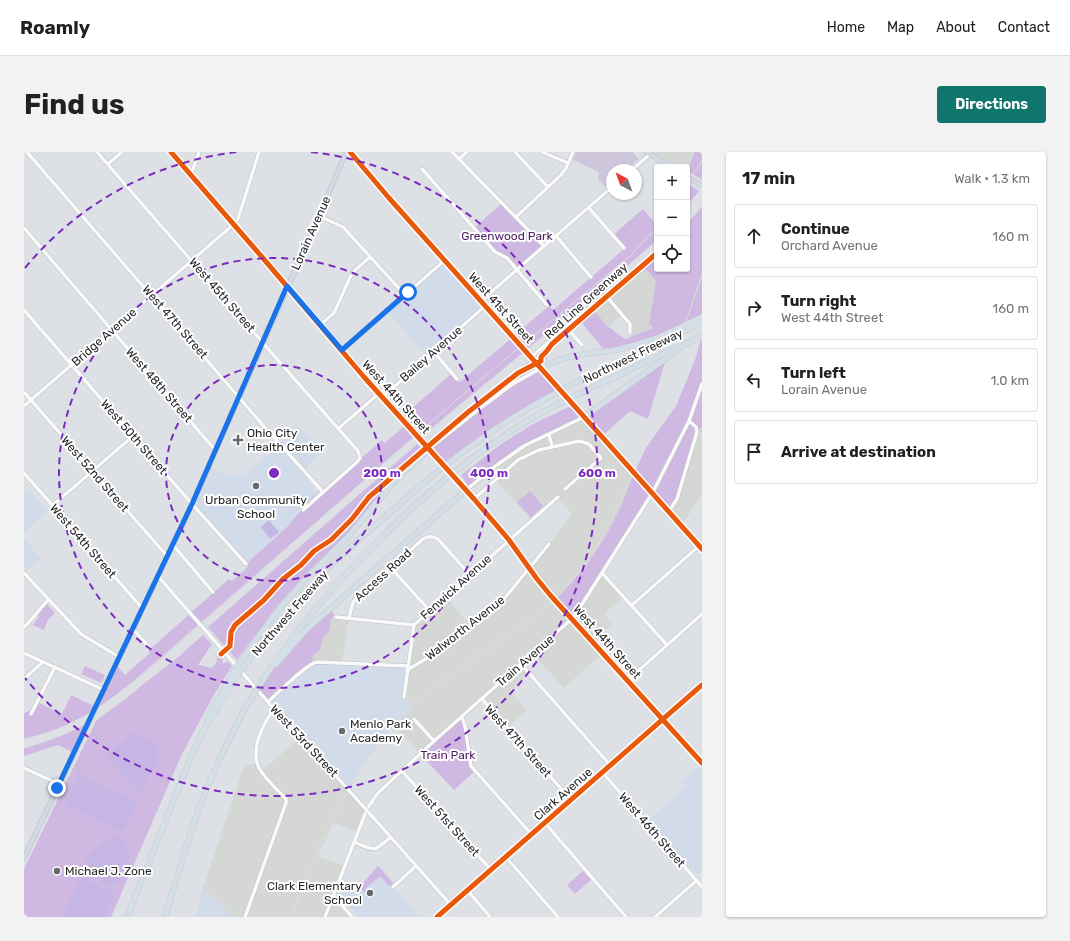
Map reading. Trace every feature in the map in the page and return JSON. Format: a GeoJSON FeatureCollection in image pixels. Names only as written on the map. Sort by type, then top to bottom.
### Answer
{"type":"FeatureCollection","features":[{"type":"Feature","properties":{"kind":"highway"},"geometry":{"type":"LineString","coordinates":[[541,368],[569,356],[616,350],[660,337],[702,317]]}},
{"type":"Feature","properties":{"kind":"highway","name":"Northwest Freeway"},"geometry":{"type":"LineString","coordinates":[[564,388],[702,322]]}},
{"type":"Feature","properties":{"kind":"highway","name":"Northwest Freeway"},"geometry":{"type":"LineString","coordinates":[[572,397],[702,336]]}},
{"type":"Feature","properties":{"kind":"highway"},"geometry":{"type":"LineString","coordinates":[[584,417],[666,359],[683,345]]}},
{"type":"Feature","properties":{"kind":"highway","name":"Northwest Freeway"},"geometry":{"type":"LineString","coordinates":[[127,917],[201,735],[245,660],[320,576],[410,494],[447,463],[482,437],[520,412],[556,393]]}},
{"type":"Feature","properties":{"kind":"highway","name":"Northwest Freeway"},"geometry":{"type":"LineString","coordinates":[[164,917],[202,801],[231,734],[250,700],[292,636],[312,611],[352,567],[407,512],[438,485],[475,456],[522,425],[564,401]]}},
{"type":"Feature","properties":{"kind":"highway"},"geometry":{"type":"LineString","coordinates":[[245,660],[275,614],[294,592],[347,538],[392,484],[429,449]]}},
{"type":"Feature","properties":{"kind":"highway"},"geometry":{"type":"LineString","coordinates":[[265,676],[306,630],[466,490]]}},
{"type":"Feature","properties":{"kind":"main road","name":"Lorain Avenue"},"geometry":{"type":"LineString","coordinates":[[24,858],[192,504],[346,152]]}},
{"type":"Feature","properties":{"kind":"main road"},"geometry":{"type":"LineString","coordinates":[[648,153],[666,164]]}},
{"type":"Feature","properties":{"kind":"main road"},"geometry":{"type":"LineString","coordinates":[[690,179],[702,186]]}},
{"type":"Feature","properties":{"kind":"street","name":"West 47th Street"},"geometry":{"type":"LineString","coordinates":[[27,152],[240,397],[272,436],[323,492]]}},
{"type":"Feature","properties":{"kind":"street","name":"West 45th Street"},"geometry":{"type":"LineString","coordinates":[[97,152],[283,366],[340,428],[358,451],[360,458],[357,462],[323,492]]}},
{"type":"Feature","properties":{"kind":"street"},"geometry":{"type":"LineString","coordinates":[[108,164],[122,152]]}},
{"type":"Feature","properties":{"kind":"street","name":"West 44th Street"},"geometry":{"type":"LineString","coordinates":[[171,152],[381,395],[474,499],[509,540],[537,579],[702,763]]}},
{"type":"Feature","properties":{"kind":"street"},"geometry":{"type":"LineString","coordinates":[[191,175],[199,152]]}},
{"type":"Feature","properties":{"kind":"street","name":"Bridge Avenue"},"geometry":{"type":"LineString","coordinates":[[24,406],[234,224],[238,219],[259,152]]}},
{"type":"Feature","properties":{"kind":"street","name":"West 41st Street"},"geometry":{"type":"LineString","coordinates":[[350,152],[485,306],[701,547]]}},
{"type":"Feature","properties":{"kind":"street"},"geometry":{"type":"LineString","coordinates":[[452,152],[544,246]]}},
{"type":"Feature","properties":{"kind":"street"},"geometry":{"type":"LineString","coordinates":[[459,160],[467,152]]}},
{"type":"Feature","properties":{"kind":"street"},"geometry":{"type":"LineString","coordinates":[[515,152],[548,187]]}},
{"type":"Feature","properties":{"kind":"street"},"geometry":{"type":"LineString","coordinates":[[542,152],[568,163]]}},
{"type":"Feature","properties":{"kind":"street"},"geometry":{"type":"LineString","coordinates":[[516,217],[565,170],[573,152]]}},
{"type":"Feature","properties":{"kind":"street"},"geometry":{"type":"LineString","coordinates":[[638,164],[648,153]]}},
{"type":"Feature","properties":{"kind":"street"},"geometry":{"type":"LineString","coordinates":[[422,170],[495,252],[507,258],[518,269],[547,305]]}},
{"type":"Feature","properties":{"kind":"street"},"geometry":{"type":"LineString","coordinates":[[481,301],[606,192]]}},
{"type":"Feature","properties":{"kind":"street"},"geometry":{"type":"LineString","coordinates":[[589,208],[624,248]]}},
{"type":"Feature","properties":{"kind":"street"},"geometry":{"type":"LineString","coordinates":[[319,216],[343,227],[405,296]]}},
{"type":"Feature","properties":{"kind":"street","name":"West 48th Street"},"geometry":{"type":"LineString","coordinates":[[24,228],[216,451]]}},
{"type":"Feature","properties":{"kind":"street"},"geometry":{"type":"LineString","coordinates":[[556,236],[591,276]]}},
{"type":"Feature","properties":{"kind":"street"},"geometry":{"type":"LineString","coordinates":[[320,325],[334,313],[352,273],[370,257]]}},
{"type":"Feature","properties":{"kind":"street"},"geometry":{"type":"LineString","coordinates":[[342,350],[445,260]]}},
{"type":"Feature","properties":{"kind":"street"},"geometry":{"type":"LineString","coordinates":[[530,356],[601,298],[607,297],[630,324],[630,333]]}},
{"type":"Feature","properties":{"kind":"street","name":"Bailey Avenue"},"geometry":{"type":"LineString","coordinates":[[340,428],[376,396],[386,394],[485,306]]}},
{"type":"Feature","properties":{"kind":"street","name":"West 50th Street"},"geometry":{"type":"LineString","coordinates":[[24,310],[246,564]]}},
{"type":"Feature","properties":{"kind":"street"},"geometry":{"type":"LineString","coordinates":[[566,327],[582,345]]}},
{"type":"Feature","properties":{"kind":"street"},"geometry":{"type":"LineString","coordinates":[[434,352],[457,379]]}},
{"type":"Feature","properties":{"kind":"street"},"geometry":{"type":"LineString","coordinates":[[429,449],[511,385],[541,368]]}},
{"type":"Feature","properties":{"kind":"street","name":"Train Avenue"},"geometry":{"type":"LineString","coordinates":[[325,917],[367,809],[377,794],[434,741],[574,617],[603,574],[653,492],[689,421],[702,384]]}},
{"type":"Feature","properties":{"kind":"street","name":"West 52nd Street"},"geometry":{"type":"LineString","coordinates":[[24,392],[167,556]]}},
{"type":"Feature","properties":{"kind":"street"},"geometry":{"type":"LineString","coordinates":[[466,490],[497,465],[519,450],[584,417]]}},
{"type":"Feature","properties":{"kind":"street"},"geometry":{"type":"LineString","coordinates":[[668,511],[675,504],[678,497],[697,432],[696,427],[689,421]]}},
{"type":"Feature","properties":{"kind":"street"},"geometry":{"type":"LineString","coordinates":[[549,435],[552,446]]}},
{"type":"Feature","properties":{"kind":"street"},"geometry":{"type":"LineString","coordinates":[[52,506],[133,436]]}},
{"type":"Feature","properties":{"kind":"street"},"geometry":{"type":"LineString","coordinates":[[474,499],[518,460],[539,450],[552,446],[572,442],[585,442],[589,444],[601,458],[565,489]]}},
{"type":"Feature","properties":{"kind":"street","name":"West 54th Street"},"geometry":{"type":"LineString","coordinates":[[24,473],[142,608]]}},
{"type":"Feature","properties":{"kind":"street"},"geometry":{"type":"LineString","coordinates":[[304,510],[323,492]]}},
{"type":"Feature","properties":{"kind":"street","name":"Fenwick Avenue"},"geometry":{"type":"LineString","coordinates":[[336,617],[414,625],[558,497]]}},
{"type":"Feature","properties":{"kind":"street","name":"Access Road"},"geometry":{"type":"LineString","coordinates":[[349,618],[353,602],[427,537],[433,536],[438,539],[470,575]]}},
{"type":"Feature","properties":{"kind":"street","name":"Walworth Avenue"},"geometry":{"type":"LineString","coordinates":[[408,668],[431,656],[499,605],[549,544]]}},
{"type":"Feature","properties":{"kind":"street"},"geometry":{"type":"LineString","coordinates":[[173,545],[213,592]]}},
{"type":"Feature","properties":{"kind":"street"},"geometry":{"type":"LineString","coordinates":[[632,605],[701,547]]}},
{"type":"Feature","properties":{"kind":"street"},"geometry":{"type":"LineString","coordinates":[[391,568],[430,611]]}},
{"type":"Feature","properties":{"kind":"street"},"geometry":{"type":"LineString","coordinates":[[24,573],[81,634],[119,658]]}},
{"type":"Feature","properties":{"kind":"street"},"geometry":{"type":"LineString","coordinates":[[603,574],[667,645]]}},
{"type":"Feature","properties":{"kind":"street","name":"West 53rd Street"},"geometry":{"type":"LineString","coordinates":[[158,576],[274,709],[372,815],[451,905]]}},
{"type":"Feature","properties":{"kind":"street"},"geometry":{"type":"LineString","coordinates":[[24,627],[30,622],[48,599]]}},
{"type":"Feature","properties":{"kind":"street"},"geometry":{"type":"LineString","coordinates":[[628,680],[702,614]]}},
{"type":"Feature","properties":{"kind":"street"},"geometry":{"type":"LineString","coordinates":[[404,697],[414,625]]}},
{"type":"Feature","properties":{"kind":"street"},"geometry":{"type":"LineString","coordinates":[[133,628],[150,648]]}},
{"type":"Feature","properties":{"kind":"street"},"geometry":{"type":"LineString","coordinates":[[24,653],[104,690]]}},
{"type":"Feature","properties":{"kind":"street"},"geometry":{"type":"LineString","coordinates":[[24,679],[43,662]]}},
{"type":"Feature","properties":{"kind":"street"},"geometry":{"type":"LineString","coordinates":[[268,702],[312,663],[317,662],[408,668]]}},
{"type":"Feature","properties":{"kind":"street"},"geometry":{"type":"LineString","coordinates":[[521,664],[611,766]]}},
{"type":"Feature","properties":{"kind":"street"},"geometry":{"type":"LineString","coordinates":[[31,714],[55,667]]}},
{"type":"Feature","properties":{"kind":"street","name":"Clark Avenue"},"geometry":{"type":"LineString","coordinates":[[437,917],[664,720],[702,685]]}},
{"type":"Feature","properties":{"kind":"street","name":"West 47th Street"},"geometry":{"type":"LineString","coordinates":[[482,699],[571,800]]}},
{"type":"Feature","properties":{"kind":"street"},"geometry":{"type":"LineString","coordinates":[[245,917],[286,803],[286,799],[259,769],[256,757],[256,750],[260,736],[274,709]]}},
{"type":"Feature","properties":{"kind":"street"},"geometry":{"type":"LineString","coordinates":[[462,717],[465,726],[471,766],[532,835]]}},
{"type":"Feature","properties":{"kind":"street"},"geometry":{"type":"LineString","coordinates":[[414,719],[434,741]]}},
{"type":"Feature","properties":{"kind":"street"},"geometry":{"type":"LineString","coordinates":[[24,768],[59,784]]}},
{"type":"Feature","properties":{"kind":"street","name":"West 51st Street"},"geometry":{"type":"LineString","coordinates":[[402,771],[491,870]]}},
{"type":"Feature","properties":{"kind":"street","name":"West 46th Street"},"geometry":{"type":"LineString","coordinates":[[603,773],[702,888]]}},
{"type":"Feature","properties":{"kind":"street"},"geometry":{"type":"LineString","coordinates":[[545,823],[626,917]]}},
{"type":"Feature","properties":{"kind":"street"},"geometry":{"type":"LineString","coordinates":[[354,842],[372,850],[377,849],[391,837]]}},
{"type":"Feature","properties":{"kind":"street"},"geometry":{"type":"LineString","coordinates":[[506,857],[558,917]]}},
{"type":"Feature","properties":{"kind":"street"},"geometry":{"type":"LineString","coordinates":[[393,887],[416,866]]}},
{"type":"Feature","properties":{"kind":"street"},"geometry":{"type":"LineString","coordinates":[[655,917],[696,881]]}},
{"type":"Feature","properties":{"kind":"street"},"geometry":{"type":"LineString","coordinates":[[468,891],[490,917]]}},
{"type":"Feature","properties":{"kind":"street"},"geometry":{"type":"LineString","coordinates":[[333,896],[352,917]]}},
{"type":"Feature","properties":{"kind":"shaded area"},"geometry":{"type":"Polygon","coordinates":[[[576,152],[633,152],[639,159],[633,164],[606,164],[605,187],[598,179],[599,172],[573,160],[576,152]]]}},
{"type":"Feature","properties":{"kind":"shaded area"},"geometry":{"type":"Polygon","coordinates":[[[646,152],[695,152],[689,164],[673,164],[646,152]]]}},
{"type":"Feature","properties":{"kind":"shaded area"},"geometry":{"type":"Polygon","coordinates":[[[445,260],[485,306],[428,357],[387,312],[445,260]]]}},
{"type":"Feature","properties":{"kind":"shaded area"},"geometry":{"type":"Polygon","coordinates":[[[644,267],[656,281],[649,322],[653,328],[630,337],[630,324],[622,315],[608,327],[590,306],[608,298],[644,267]]]}},
{"type":"Feature","properties":{"kind":"shaded area"},"geometry":{"type":"Polygon","coordinates":[[[584,417],[634,473],[621,506],[604,539],[585,567],[556,600],[603,574],[624,596],[604,614],[613,624],[594,641],[604,652],[564,688],[533,654],[521,664],[529,673],[510,691],[527,710],[508,727],[482,699],[420,754],[394,725],[411,707],[404,697],[414,625],[446,597],[470,625],[499,605],[572,514],[557,497],[531,520],[488,472],[524,446],[584,417]]]}},
{"type":"Feature","properties":{"kind":"shaded area","name":"Urban Community School"},"geometry":{"type":"Polygon","coordinates":[[[296,424],[323,451],[302,472],[318,494],[299,511],[297,517],[246,564],[192,504],[208,468],[231,477],[235,473],[243,476],[269,454],[296,424]]]}},
{"type":"Feature","properties":{"kind":"shaded area"},"geometry":{"type":"Polygon","coordinates":[[[702,427],[702,494],[681,526],[669,511],[697,432],[702,427]]]}},
{"type":"Feature","properties":{"kind":"shaded area"},"geometry":{"type":"Polygon","coordinates":[[[29,490],[48,511],[24,532],[24,495],[29,490]]]}},
{"type":"Feature","properties":{"kind":"shaded area"},"geometry":{"type":"Polygon","coordinates":[[[269,520],[279,532],[270,539],[261,527],[269,520]]]}},
{"type":"Feature","properties":{"kind":"shaded area"},"geometry":{"type":"Polygon","coordinates":[[[24,539],[41,558],[27,570],[24,567],[24,539]]]}},
{"type":"Feature","properties":{"kind":"shaded area"},"geometry":{"type":"Polygon","coordinates":[[[329,609],[336,617],[349,618],[342,662],[312,663],[315,622],[329,609]]]}},
{"type":"Feature","properties":{"kind":"shaded area","name":"Menlo Park Academy"},"geometry":{"type":"Polygon","coordinates":[[[312,663],[408,666],[404,697],[412,707],[381,741],[365,762],[348,789],[268,702],[312,663]]]}},
{"type":"Feature","properties":{"kind":"shaded area"},"geometry":{"type":"Polygon","coordinates":[[[135,732],[153,742],[157,754],[157,762],[140,793],[106,757],[135,732]]]}},
{"type":"Feature","properties":{"kind":"shaded area"},"geometry":{"type":"Polygon","coordinates":[[[301,737],[367,810],[358,832],[333,823],[318,856],[344,866],[333,895],[352,917],[229,917],[231,915],[203,888],[244,766],[257,763],[261,771],[301,737]]]}},
{"type":"Feature","properties":{"kind":"shaded area"},"geometry":{"type":"Polygon","coordinates":[[[701,765],[702,871],[697,875],[648,820],[686,787],[682,781],[701,765]]]}},
{"type":"Feature","properties":{"kind":"shaded area"},"geometry":{"type":"Polygon","coordinates":[[[79,775],[138,803],[123,831],[65,804],[79,775]]]}},
{"type":"Feature","properties":{"kind":"shaded area"},"geometry":{"type":"Polygon","coordinates":[[[115,835],[124,840],[130,854],[120,881],[110,887],[99,879],[84,859],[103,842],[115,835]]]}},
{"type":"Feature","properties":{"kind":"shaded area","name":"Clark Elementary School"},"geometry":{"type":"Polygon","coordinates":[[[379,865],[396,884],[394,887],[419,917],[359,917],[340,897],[345,881],[358,889],[379,865]]]}},
{"type":"Feature","properties":{"kind":"shaded area"},"geometry":{"type":"Polygon","coordinates":[[[82,877],[115,893],[103,917],[62,917],[82,877]]]}},
{"type":"Feature","properties":{"kind":"shaded area"},"geometry":{"type":"Polygon","coordinates":[[[203,888],[231,915],[229,917],[196,917],[203,888]]]}},
{"type":"Feature","properties":{"kind":"green space"},"geometry":{"type":"Polygon","coordinates":[[[695,152],[702,152],[702,180],[690,172],[690,164],[695,152]]]}},
{"type":"Feature","properties":{"kind":"green space"},"geometry":{"type":"Polygon","coordinates":[[[690,185],[699,191],[690,202],[690,185]]]}},
{"type":"Feature","properties":{"kind":"green space","name":"Greenwood Park"},"geometry":{"type":"Polygon","coordinates":[[[502,203],[544,246],[518,269],[507,258],[495,252],[474,228],[502,203]]]}},
{"type":"Feature","properties":{"kind":"green space"},"geometry":{"type":"Polygon","coordinates":[[[702,207],[702,317],[660,337],[605,351],[580,321],[554,344],[555,345],[544,363],[504,387],[467,414],[390,480],[352,529],[311,569],[278,605],[237,660],[228,650],[222,655],[223,664],[227,661],[232,666],[215,693],[182,754],[111,917],[28,917],[24,913],[24,869],[96,721],[176,659],[203,635],[212,644],[198,665],[211,668],[213,667],[216,663],[217,656],[226,648],[208,627],[417,444],[422,448],[469,408],[529,361],[532,365],[539,361],[537,357],[538,354],[654,253],[654,272],[690,272],[690,221],[702,207]],[[644,267],[594,310],[606,325],[625,339],[653,328],[649,323],[656,281],[644,267]]]}},
{"type":"Feature","properties":{"kind":"green space"},"geometry":{"type":"Polygon","coordinates":[[[643,209],[654,222],[654,243],[420,438],[416,435],[131,684],[99,707],[82,717],[64,726],[24,739],[24,713],[34,709],[37,702],[62,714],[71,695],[96,707],[116,665],[125,675],[150,653],[148,651],[229,579],[232,581],[248,567],[246,564],[288,526],[317,491],[305,508],[382,440],[385,443],[407,424],[401,418],[452,373],[460,382],[549,306],[553,310],[624,249],[613,235],[643,209]]]}},
{"type":"Feature","properties":{"kind":"green space"},"geometry":{"type":"Polygon","coordinates":[[[702,336],[702,427],[697,432],[678,497],[669,511],[652,493],[573,619],[556,600],[585,567],[604,539],[621,506],[646,448],[676,406],[695,360],[702,336]]]}},
{"type":"Feature","properties":{"kind":"green space"},"geometry":{"type":"Polygon","coordinates":[[[666,359],[648,419],[630,411],[602,436],[584,417],[666,359]]]}},
{"type":"Feature","properties":{"kind":"green space"},"geometry":{"type":"Polygon","coordinates":[[[541,368],[561,391],[546,398],[444,466],[429,449],[511,385],[541,368]]]}},
{"type":"Feature","properties":{"kind":"green space"},"geometry":{"type":"Polygon","coordinates":[[[569,407],[575,407],[584,417],[524,446],[469,487],[461,475],[504,442],[533,424],[569,407]]]}},
{"type":"Feature","properties":{"kind":"green space"},"geometry":{"type":"Polygon","coordinates":[[[530,491],[543,506],[531,517],[517,502],[530,491]]]}},
{"type":"Feature","properties":{"kind":"green space"},"geometry":{"type":"Polygon","coordinates":[[[47,604],[55,613],[48,620],[44,630],[33,625],[39,616],[38,612],[47,604]]]}},
{"type":"Feature","properties":{"kind":"green space"},"geometry":{"type":"Polygon","coordinates":[[[329,609],[335,615],[331,619],[329,632],[323,637],[320,650],[313,656],[312,663],[268,702],[257,689],[266,675],[329,609]]]}},
{"type":"Feature","properties":{"kind":"green space"},"geometry":{"type":"Polygon","coordinates":[[[85,666],[105,675],[101,683],[81,674],[85,666]]]}},
{"type":"Feature","properties":{"kind":"green space","name":"Train Park"},"geometry":{"type":"Polygon","coordinates":[[[462,717],[471,766],[475,771],[454,790],[420,754],[462,717]]]}},
{"type":"Feature","properties":{"kind":"green space"},"geometry":{"type":"Polygon","coordinates":[[[88,723],[74,753],[58,745],[24,756],[24,748],[55,738],[88,723]]]}},
{"type":"Feature","properties":{"kind":"green space"},"geometry":{"type":"Polygon","coordinates":[[[378,866],[393,883],[389,886],[381,877],[379,877],[365,889],[367,891],[365,893],[361,889],[362,884],[378,866]]]}},
{"type":"Feature","properties":{"kind":"green space"},"geometry":{"type":"Polygon","coordinates":[[[583,871],[591,880],[575,894],[567,885],[583,871]]]}},
{"type":"Feature","properties":{"kind":"railway"},"geometry":{"type":"LineString","coordinates":[[690,180],[702,160]]}},
{"type":"Feature","properties":{"kind":"railway"},"geometry":{"type":"LineString","coordinates":[[690,209],[702,194]]}},
{"type":"Feature","properties":{"kind":"railway"},"geometry":{"type":"LineString","coordinates":[[24,739],[56,730],[70,724],[108,701],[134,681],[467,391],[631,255],[654,230]]}},
{"type":"Feature","properties":{"kind":"railway"},"geometry":{"type":"LineString","coordinates":[[444,418],[654,246]]}},
{"type":"Feature","properties":{"kind":"railway"},"geometry":{"type":"LineString","coordinates":[[291,917],[315,857],[335,815],[359,773],[386,734],[402,716],[438,684],[544,609],[574,578],[606,531],[643,446],[702,275]]}},
{"type":"Feature","properties":{"kind":"railway"},"geometry":{"type":"LineString","coordinates":[[24,748],[65,734],[91,721],[128,697],[387,469],[450,416]]}},
{"type":"Feature","properties":{"kind":"cycle path"},"geometry":{"type":"LineString","coordinates":[[171,152],[364,377],[474,499],[509,540],[551,596],[702,763]]}},
{"type":"Feature","properties":{"kind":"cycle path"},"geometry":{"type":"LineString","coordinates":[[350,152],[389,198],[702,549]]}},
{"type":"Feature","properties":{"kind":"cycle path","name":"Red Line Greenway"},"geometry":{"type":"LineString","coordinates":[[221,654],[230,646],[231,632],[235,625],[264,600],[283,579],[301,565],[314,551],[331,540],[352,519],[369,497],[467,413],[518,373],[541,361],[541,357],[552,344],[654,256]]}},
{"type":"Feature","properties":{"kind":"cycle path"},"geometry":{"type":"LineString","coordinates":[[437,917],[702,685]]}},
{"type":"Feature","properties":{"kind":"place","name":"Ohio City Health Center"},"geometry":{"type":"Point","coordinates":[238,440]}},
{"type":"Feature","properties":{"kind":"place","name":"Urban Community School"},"geometry":{"type":"Point","coordinates":[256,486]}},
{"type":"Feature","properties":{"kind":"place","name":"Menlo Park Academy"},"geometry":{"type":"Point","coordinates":[342,731]}},
{"type":"Feature","properties":{"kind":"place","name":"Michael J. Zone"},"geometry":{"type":"Point","coordinates":[57,871]}},
{"type":"Feature","properties":{"kind":"place","name":"Clark Elementary School"},"geometry":{"type":"Point","coordinates":[370,893]}},
{"type":"Feature","properties":{"kind":"route"},"geometry":{"type":"LineString","coordinates":[[57,788],[192,504],[287,286],[342,350],[408,292]]}}]}
